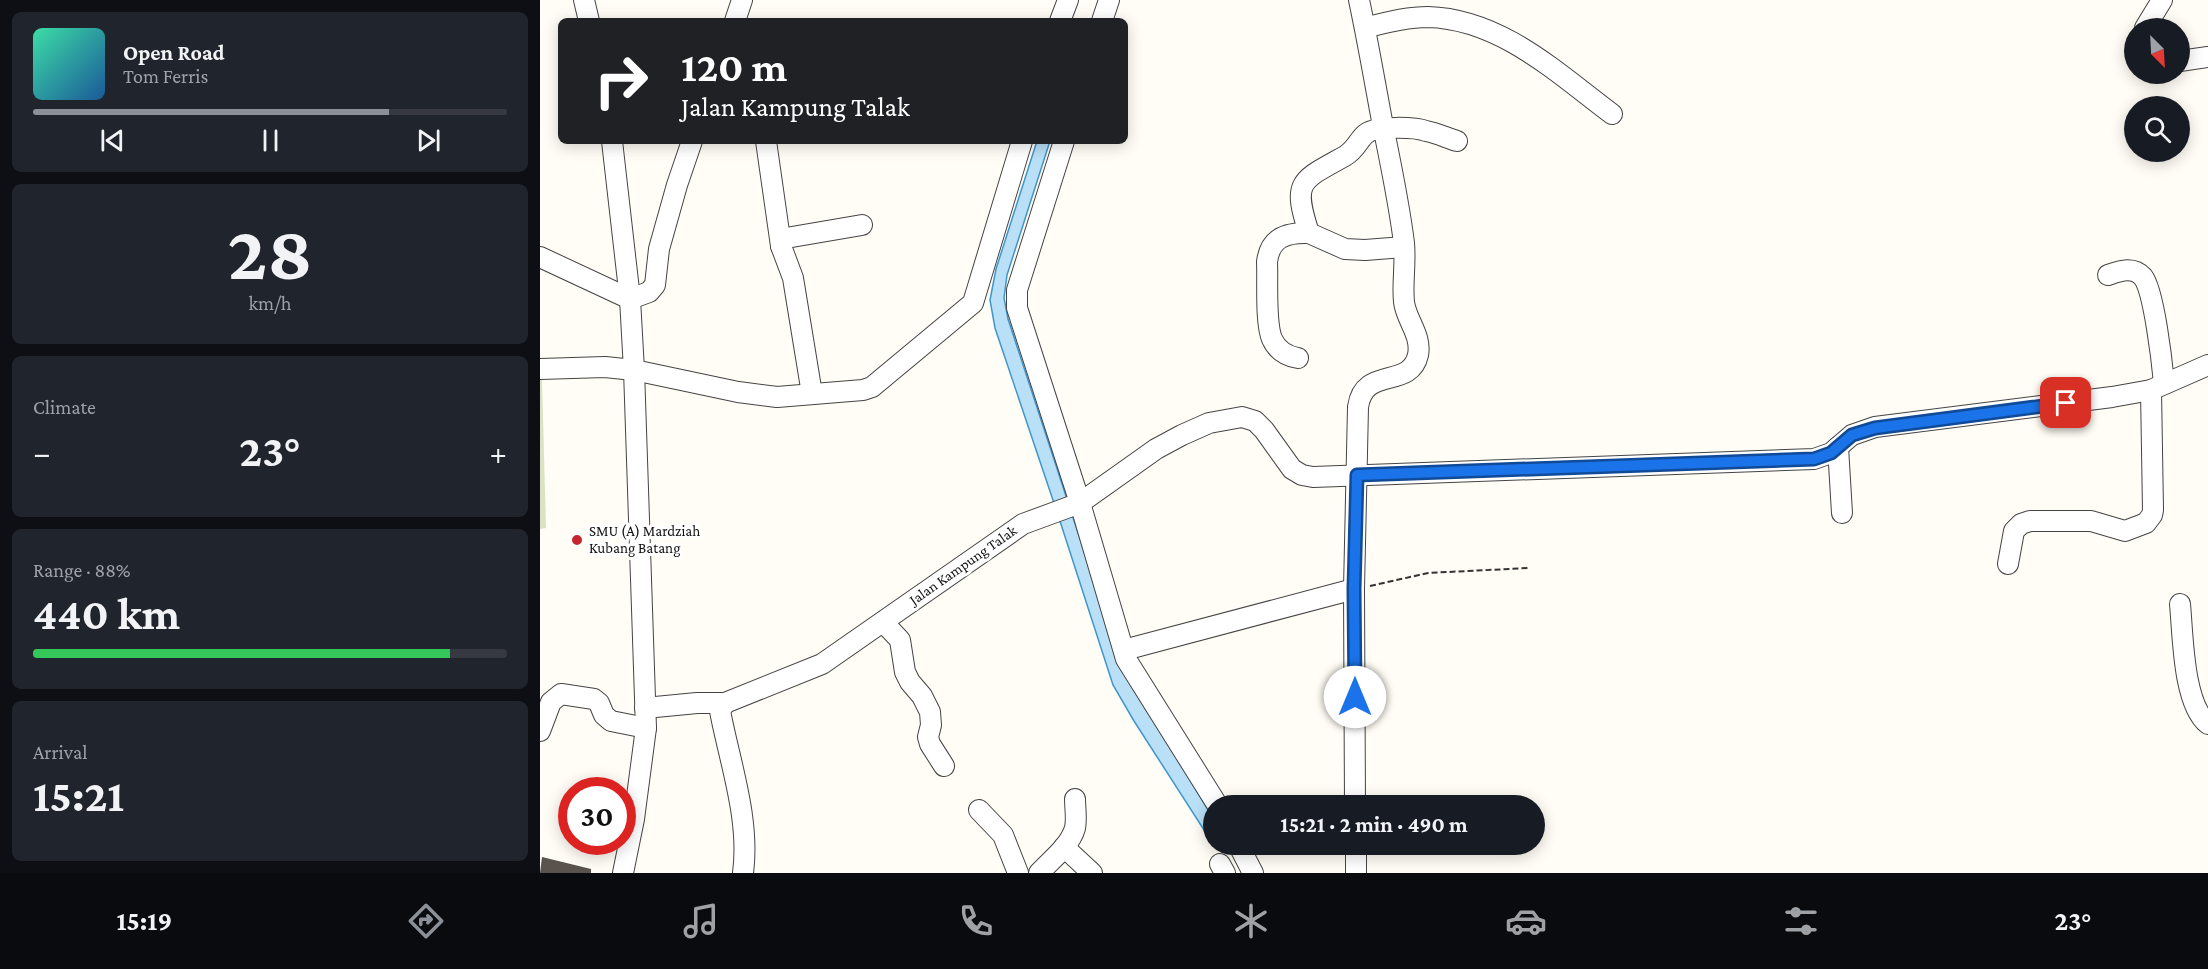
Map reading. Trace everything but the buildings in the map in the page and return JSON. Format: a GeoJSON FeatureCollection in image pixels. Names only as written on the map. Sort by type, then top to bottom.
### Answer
{"type":"FeatureCollection","features":[{"type":"Feature","properties":{"kind":"street"},"geometry":{"type":"LineString","coordinates":[[584,0],[588,18]]}},
{"type":"Feature","properties":{"kind":"street"},"geometry":{"type":"LineString","coordinates":[[736,18],[742,0]]}},
{"type":"Feature","properties":{"kind":"street"},"geometry":{"type":"LineString","coordinates":[[1061,18],[1068,0]]}},
{"type":"Feature","properties":{"kind":"street"},"geometry":{"type":"LineString","coordinates":[[1103,18],[1109,0]]}},
{"type":"Feature","properties":{"kind":"street"},"geometry":{"type":"LineString","coordinates":[[1356,795],[1354,589],[1358,407],[1362,392],[1375,381],[1402,375],[1410,369],[1418,354],[1414,328],[1404,303],[1404,247],[1398,197],[1359,0]]}},
{"type":"Feature","properties":{"kind":"street"},"geometry":{"type":"LineString","coordinates":[[2151,18],[2162,0]]}},
{"type":"Feature","properties":{"kind":"street"},"geometry":{"type":"LineString","coordinates":[[1365,28],[1396,20],[1428,17],[1460,21],[1491,31],[1519,46],[1612,114]]}},
{"type":"Feature","properties":{"kind":"street"},"geometry":{"type":"LineString","coordinates":[[2190,60],[2208,57]]}},
{"type":"Feature","properties":{"kind":"street"},"geometry":{"type":"LineString","coordinates":[[1309,233],[1300,200],[1305,182],[1315,172],[1353,150],[1368,132],[1384,128],[1424,130],[1457,141]]}},
{"type":"Feature","properties":{"kind":"street"},"geometry":{"type":"LineString","coordinates":[[612,144],[630,299],[646,728],[634,819],[623,873]]}},
{"type":"Feature","properties":{"kind":"street"},"geometry":{"type":"LineString","coordinates":[[540,257],[630,299],[649,292],[655,285],[659,249],[691,144]]}},
{"type":"Feature","properties":{"kind":"street"},"geometry":{"type":"LineString","coordinates":[[766,144],[781,246],[792,278],[812,394]]}},
{"type":"Feature","properties":{"kind":"street"},"geometry":{"type":"LineString","coordinates":[[540,369],[605,367],[634,370],[777,398],[863,390],[872,387],[971,306],[977,295],[1021,144]]}},
{"type":"Feature","properties":{"kind":"street"},"geometry":{"type":"LineString","coordinates":[[1063,144],[1015,299],[1069,508],[1128,663],[1211,795]]}},
{"type":"Feature","properties":{"kind":"street"},"geometry":{"type":"LineString","coordinates":[[781,246],[786,238],[862,225]]}},
{"type":"Feature","properties":{"kind":"street"},"geometry":{"type":"LineString","coordinates":[[1298,358],[1284,354],[1272,339],[1270,328],[1267,262],[1268,253],[1277,239],[1293,233],[1309,233],[1345,249],[1404,247]]}},
{"type":"Feature","properties":{"kind":"street"},"geometry":{"type":"LineString","coordinates":[[2008,564],[2014,531],[2025,522],[2091,521],[2125,531],[2142,525],[2150,519],[2153,510],[2158,386],[2152,307],[2144,279],[2130,270],[2121,270],[2108,275]]}},
{"type":"Feature","properties":{"kind":"street","name":"Jalan Kampung Talak"},"geometry":{"type":"LineString","coordinates":[[645,708],[725,703],[822,664],[1023,524],[1069,508],[1156,449],[1209,423],[1248,418],[1260,424],[1288,464],[1302,475],[1313,477],[1814,459],[1831,453],[1852,435],[1875,428],[2112,397],[2158,386],[2208,365]]}},
{"type":"Feature","properties":{"kind":"street"},"geometry":{"type":"LineString","coordinates":[[1838,447],[1842,513]]}},
{"type":"Feature","properties":{"kind":"street"},"geometry":{"type":"LineString","coordinates":[[1124,650],[1354,589]]}},
{"type":"Feature","properties":{"kind":"street"},"geometry":{"type":"LineString","coordinates":[[2180,604],[2188,682],[2201,718],[2208,724]]}},
{"type":"Feature","properties":{"kind":"street"},"geometry":{"type":"LineString","coordinates":[[883,622],[900,640],[905,672],[930,712],[931,725],[928,737],[930,744],[944,766]]}},
{"type":"Feature","properties":{"kind":"street"},"geometry":{"type":"LineString","coordinates":[[540,731],[551,702],[561,694],[594,699],[608,720],[646,728]]}},
{"type":"Feature","properties":{"kind":"street"},"geometry":{"type":"LineString","coordinates":[[725,703],[720,711],[746,848],[743,873]]}},
{"type":"Feature","properties":{"kind":"street"},"geometry":{"type":"LineString","coordinates":[[1039,873],[1064,847],[1074,829],[1075,799]]}},
{"type":"Feature","properties":{"kind":"street"},"geometry":{"type":"LineString","coordinates":[[979,810],[1003,835],[1018,873]]}},
{"type":"Feature","properties":{"kind":"street"},"geometry":{"type":"LineString","coordinates":[[1064,847],[1092,873]]}},
{"type":"Feature","properties":{"kind":"street"},"geometry":{"type":"LineString","coordinates":[[1244,855],[1253,873]]}},
{"type":"Feature","properties":{"kind":"street"},"geometry":{"type":"LineString","coordinates":[[1356,855],[1356,873]]}},
{"type":"Feature","properties":{"kind":"path"},"geometry":{"type":"LineString","coordinates":[[1354,589],[1428,573],[1528,568]]}},
{"type":"Feature","properties":{"kind":"green space"},"geometry":{"type":"Polygon","coordinates":[[[540,380],[542,380],[546,528],[540,529],[540,380]]]}},
{"type":"Feature","properties":{"kind":"water"},"geometry":{"type":"Polygon","coordinates":[[[1036,144],[1049,144],[1007,275],[1004,298],[1008,319],[1122,667],[1203,801],[1203,828],[1113,685],[995,328],[990,300],[996,269],[1036,144]]]}},
{"type":"Feature","properties":{"kind":"place","name":"SMU (A) Mardziah Kubang Batang"},"geometry":{"type":"Point","coordinates":[577,540]}},
{"type":"Feature","properties":{"kind":"route"},"geometry":{"type":"LineString","coordinates":[[1355,697],[1354,589],[1357,475],[1814,459],[1831,453],[1852,435],[1875,428],[2066,403]]}}]}
